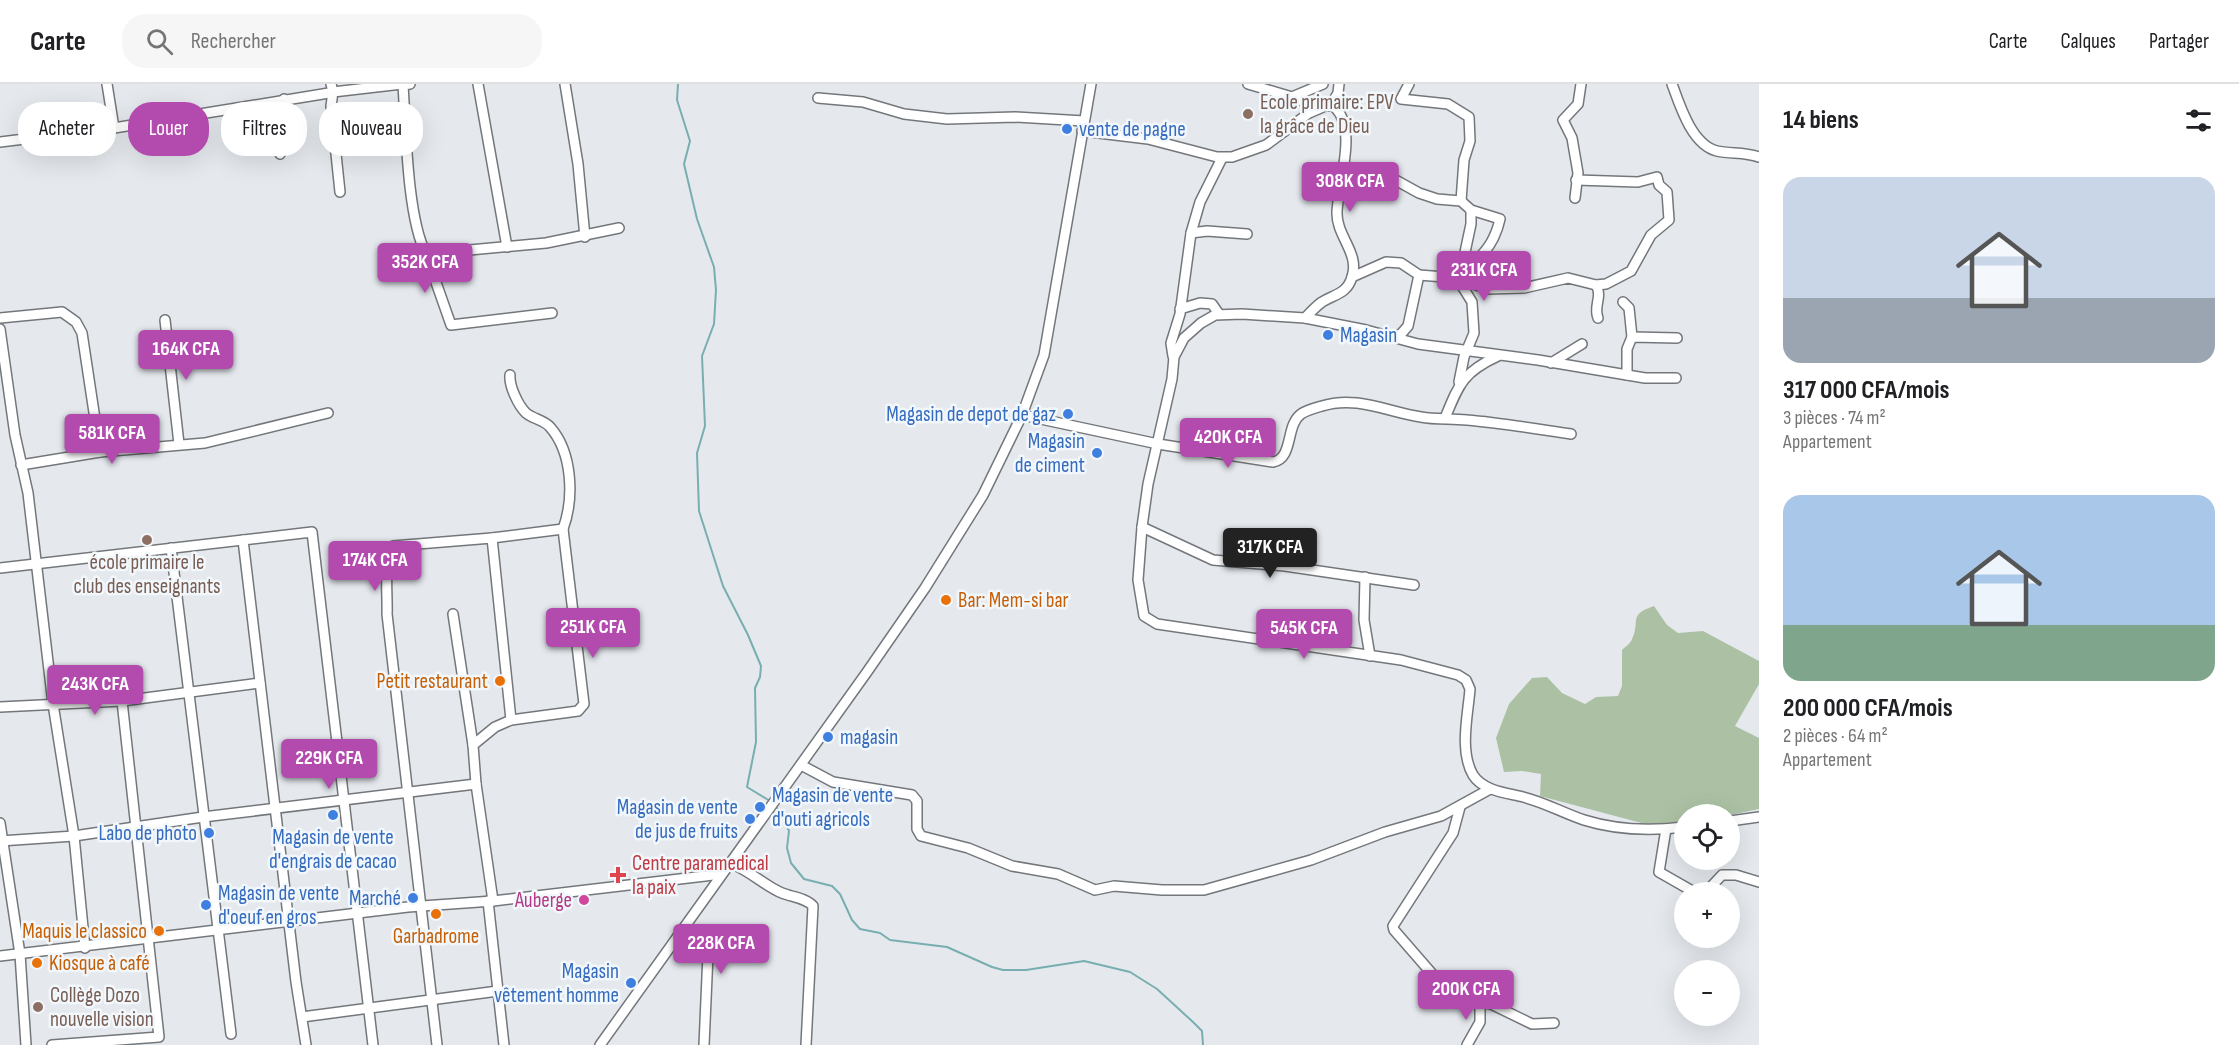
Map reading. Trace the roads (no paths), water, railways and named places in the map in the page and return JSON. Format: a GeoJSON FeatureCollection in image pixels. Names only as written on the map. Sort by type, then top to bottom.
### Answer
{"type":"FeatureCollection","features":[{"type":"Feature","properties":{"kind":"street"},"geometry":{"type":"LineString","coordinates":[[107,84],[110,102]]}},
{"type":"Feature","properties":{"kind":"street"},"geometry":{"type":"LineString","coordinates":[[403,84],[409,168],[416,219],[451,325],[552,313]]}},
{"type":"Feature","properties":{"kind":"street"},"geometry":{"type":"LineString","coordinates":[[116,128],[284,99],[332,88],[410,84]]}},
{"type":"Feature","properties":{"kind":"street"},"geometry":{"type":"LineString","coordinates":[[478,84],[507,247]]}},
{"type":"Feature","properties":{"kind":"street"},"geometry":{"type":"LineString","coordinates":[[565,84],[578,164],[585,237]]}},
{"type":"Feature","properties":{"kind":"street"},"geometry":{"type":"LineString","coordinates":[[600,1045],[722,874],[732,864],[931,579],[983,495],[1022,415],[1044,356],[1091,84]]}},
{"type":"Feature","properties":{"kind":"street"},"geometry":{"type":"LineString","coordinates":[[1248,84],[1312,105],[1337,108],[1347,128],[1338,227],[1352,254],[1352,277],[1345,291],[1322,302],[1305,318]]}},
{"type":"Feature","properties":{"kind":"street"},"geometry":{"type":"LineString","coordinates":[[1292,97],[1323,84]]}},
{"type":"Feature","properties":{"kind":"street"},"geometry":{"type":"LineString","coordinates":[[818,98],[863,102],[904,114],[947,118],[1016,117],[1083,126],[1148,139],[1222,158],[1266,145],[1301,119],[1336,99],[1340,84]]}},
{"type":"Feature","properties":{"kind":"street"},"geometry":{"type":"LineString","coordinates":[[1409,84],[1401,99],[1448,104],[1469,117],[1470,141],[1464,160],[1461,201]]}},
{"type":"Feature","properties":{"kind":"street"},"geometry":{"type":"LineString","coordinates":[[1575,198],[1578,173],[1574,161],[1573,144],[1563,120],[1578,104],[1581,84]]}},
{"type":"Feature","properties":{"kind":"street"},"geometry":{"type":"LineString","coordinates":[[1672,84],[1702,144],[1720,151],[1759,157]]}},
{"type":"Feature","properties":{"kind":"street"},"geometry":{"type":"LineString","coordinates":[[332,88],[331,106],[340,192]]}},
{"type":"Feature","properties":{"kind":"street"},"geometry":{"type":"LineString","coordinates":[[1310,88],[1312,105]]}},
{"type":"Feature","properties":{"kind":"street"},"geometry":{"type":"LineString","coordinates":[[0,142],[18,140]]}},
{"type":"Feature","properties":{"kind":"street"},"geometry":{"type":"LineString","coordinates":[[1222,158],[1200,202],[1191,233],[1180,309],[1171,343],[1174,357],[1172,379],[1148,484],[1142,527],[1138,579],[1144,616],[1157,624],[1412,663],[1458,675],[1466,680],[1470,689],[1467,759],[1474,777],[1491,789],[1529,799],[1594,822],[1623,827],[1674,828]]}},
{"type":"Feature","properties":{"kind":"street"},"geometry":{"type":"LineString","coordinates":[[1342,172],[1381,172],[1427,196],[1461,201],[1471,210],[1500,219],[1496,234],[1487,250],[1458,276]]}},
{"type":"Feature","properties":{"kind":"street"},"geometry":{"type":"LineString","coordinates":[[1352,277],[1386,262],[1401,263],[1419,274],[1458,276],[1488,289],[1524,288],[1568,278],[1596,285],[1610,282],[1631,271],[1651,235],[1669,220],[1668,195],[1659,185],[1657,177],[1638,182],[1576,180]]}},
{"type":"Feature","properties":{"kind":"street"},"geometry":{"type":"LineString","coordinates":[[1445,418],[1459,382],[1473,333],[1472,302],[1458,276],[1471,224],[1471,210]]}},
{"type":"Feature","properties":{"kind":"street"},"geometry":{"type":"LineString","coordinates":[[426,254],[585,237],[590,233],[619,228]]}},
{"type":"Feature","properties":{"kind":"street"},"geometry":{"type":"LineString","coordinates":[[1191,233],[1208,231],[1246,234]]}},
{"type":"Feature","properties":{"kind":"street"},"geometry":{"type":"LineString","coordinates":[[1390,338],[1401,334],[1408,327],[1419,274]]}},
{"type":"Feature","properties":{"kind":"street"},"geometry":{"type":"LineString","coordinates":[[1596,285],[1600,295],[1595,308],[1598,318]]}},
{"type":"Feature","properties":{"kind":"street"},"geometry":{"type":"LineString","coordinates":[[1180,309],[1210,302],[1219,314]]}},
{"type":"Feature","properties":{"kind":"street"},"geometry":{"type":"LineString","coordinates":[[1623,302],[1629,308],[1632,337],[1627,349],[1627,375]]}},
{"type":"Feature","properties":{"kind":"street"},"geometry":{"type":"LineString","coordinates":[[0,318],[62,312],[76,322],[82,333],[100,452]]}},
{"type":"Feature","properties":{"kind":"street"},"geometry":{"type":"LineString","coordinates":[[1174,357],[1184,338],[1201,322],[1219,314],[1305,318],[1418,344],[1627,375],[1676,378]]}},
{"type":"Feature","properties":{"kind":"street"},"geometry":{"type":"LineString","coordinates":[[165,320],[179,444]]}},
{"type":"Feature","properties":{"kind":"street"},"geometry":{"type":"LineString","coordinates":[[0,329],[21,465],[28,493],[53,704],[74,836],[85,948]]}},
{"type":"Feature","properties":{"kind":"street"},"geometry":{"type":"LineString","coordinates":[[1173,334],[1184,338]]}},
{"type":"Feature","properties":{"kind":"street"},"geometry":{"type":"LineString","coordinates":[[1632,337],[1677,338]]}},
{"type":"Feature","properties":{"kind":"street"},"geometry":{"type":"LineString","coordinates":[[1551,363],[1582,344]]}},
{"type":"Feature","properties":{"kind":"street"},"geometry":{"type":"LineString","coordinates":[[1459,382],[1473,369],[1500,355]]}},
{"type":"Feature","properties":{"kind":"street"},"geometry":{"type":"LineString","coordinates":[[473,745],[495,728],[512,720],[578,711],[584,704],[563,530],[570,510],[565,452],[548,424],[527,413],[511,386],[510,375]]}},
{"type":"Feature","properties":{"kind":"street"},"geometry":{"type":"LineString","coordinates":[[1022,415],[1158,444],[1273,462],[1280,461],[1284,455],[1294,422],[1300,415],[1328,404],[1365,403],[1420,417],[1445,418],[1571,434]]}},
{"type":"Feature","properties":{"kind":"street"},"geometry":{"type":"LineString","coordinates":[[21,465],[100,452],[205,443],[328,413]]}},
{"type":"Feature","properties":{"kind":"street"},"geometry":{"type":"LineString","coordinates":[[1142,527],[1213,560],[1365,577],[1414,585]]}},
{"type":"Feature","properties":{"kind":"street"},"geometry":{"type":"LineString","coordinates":[[437,1045],[423,907],[387,614],[388,552],[393,546],[563,530]]}},
{"type":"Feature","properties":{"kind":"street"},"geometry":{"type":"LineString","coordinates":[[0,568],[36,562],[312,532],[373,1045]]}},
{"type":"Feature","properties":{"kind":"street"},"geometry":{"type":"LineString","coordinates":[[492,538],[512,720]]}},
{"type":"Feature","properties":{"kind":"street"},"geometry":{"type":"LineString","coordinates":[[243,540],[306,1045]]}},
{"type":"Feature","properties":{"kind":"street"},"geometry":{"type":"LineString","coordinates":[[171,548],[231,1034]]}},
{"type":"Feature","properties":{"kind":"street"},"geometry":{"type":"LineString","coordinates":[[1365,577],[1364,620],[1370,656]]}},
{"type":"Feature","properties":{"kind":"street"},"geometry":{"type":"LineString","coordinates":[[453,614],[473,745],[491,901],[504,1045]]}},
{"type":"Feature","properties":{"kind":"street"},"geometry":{"type":"LineString","coordinates":[[0,707],[122,701],[260,683]]}},
{"type":"Feature","properties":{"kind":"street"},"geometry":{"type":"LineString","coordinates":[[52,1045],[159,1037],[122,701]]}},
{"type":"Feature","properties":{"kind":"street"},"geometry":{"type":"LineString","coordinates":[[801,765],[833,782],[912,795],[917,801],[917,830],[921,836],[968,848],[1012,866],[1058,874],[1095,890],[1114,886],[1184,891],[1226,885],[1311,860],[1460,807],[1491,789]]}},
{"type":"Feature","properties":{"kind":"street"},"geometry":{"type":"LineString","coordinates":[[2,841],[74,836],[203,817],[476,784]]}},
{"type":"Feature","properties":{"kind":"street"},"geometry":{"type":"LineString","coordinates":[[1460,807],[1453,833],[1393,928],[1447,991],[1457,997],[1480,1001],[1532,1024],[1554,1023]]}},
{"type":"Feature","properties":{"kind":"street"},"geometry":{"type":"LineString","coordinates":[[1740,820],[1759,817]]}},
{"type":"Feature","properties":{"kind":"street"},"geometry":{"type":"LineString","coordinates":[[0,823],[20,954],[27,1045]]}},
{"type":"Feature","properties":{"kind":"street"},"geometry":{"type":"LineString","coordinates":[[1666,829],[1659,872],[1676,882]]}},
{"type":"Feature","properties":{"kind":"street"},"geometry":{"type":"LineString","coordinates":[[732,864],[755,874],[776,890],[809,902],[813,906],[806,1045]]}},
{"type":"Feature","properties":{"kind":"street"},"geometry":{"type":"LineString","coordinates":[[0,956],[85,948],[289,921],[491,901],[722,874]]}},
{"type":"Feature","properties":{"kind":"street"},"geometry":{"type":"LineString","coordinates":[[1715,882],[1728,874],[1759,882]]}},
{"type":"Feature","properties":{"kind":"street"},"geometry":{"type":"LineString","coordinates":[[678,936],[708,954],[704,1045]]}},
{"type":"Feature","properties":{"kind":"street"},"geometry":{"type":"LineString","coordinates":[[302,1017],[368,1006],[498,991]]}},
{"type":"Feature","properties":{"kind":"street"},"geometry":{"type":"LineString","coordinates":[[1467,1045],[1480,1022],[1480,1001]]}},
{"type":"Feature","properties":{"kind":"waterway"},"geometry":{"type":"LineString","coordinates":[[678,84],[677,100],[690,141],[684,164],[697,219],[714,267],[716,290],[714,324],[702,356],[705,426],[697,453],[699,511],[723,586],[761,666],[760,677],[755,688],[756,742],[747,787],[770,801]]}},
{"type":"Feature","properties":{"kind":"waterway"},"geometry":{"type":"LineString","coordinates":[[774,805],[781,813],[789,831],[787,848],[791,863],[804,879],[832,886],[840,894],[852,920],[860,929],[880,933],[890,940],[947,947],[1003,970],[1026,970],[1084,961],[1130,972],[1157,989],[1193,1022],[1202,1031],[1203,1045]]}},
{"type":"Feature","properties":{"kind":"place","name":"Ecole primaire: EPV la grâce de Dieu"},"geometry":{"type":"Point","coordinates":[1248,114]}},
{"type":"Feature","properties":{"kind":"place","name":"vente de pagne"},"geometry":{"type":"Point","coordinates":[1067,129]}},
{"type":"Feature","properties":{"kind":"place","name":"Magasin"},"geometry":{"type":"Point","coordinates":[1328,335]}},
{"type":"Feature","properties":{"kind":"place","name":"Magasin de depot de gaz"},"geometry":{"type":"Point","coordinates":[1068,414]}},
{"type":"Feature","properties":{"kind":"place","name":"Magasin de ciment"},"geometry":{"type":"Point","coordinates":[1097,453]}},
{"type":"Feature","properties":{"kind":"place","name":"école primaire le club des enseignants"},"geometry":{"type":"Point","coordinates":[147,540]}},
{"type":"Feature","properties":{"kind":"place","name":"Bar: Mem-si bar"},"geometry":{"type":"Point","coordinates":[946,600]}},
{"type":"Feature","properties":{"kind":"place","name":"Petit restaurant"},"geometry":{"type":"Point","coordinates":[500,681]}},
{"type":"Feature","properties":{"kind":"place","name":"magasin"},"geometry":{"type":"Point","coordinates":[828,737]}},
{"type":"Feature","properties":{"kind":"place","name":"Magasin de vente d'outi agricols"},"geometry":{"type":"Point","coordinates":[760,807]}},
{"type":"Feature","properties":{"kind":"place","name":"Magasin de vente d'engrais de cacao"},"geometry":{"type":"Point","coordinates":[333,815]}},
{"type":"Feature","properties":{"kind":"place","name":"Magasin de vente de jus de fruits"},"geometry":{"type":"Point","coordinates":[750,819]}},
{"type":"Feature","properties":{"kind":"place","name":"Labo de photo"},"geometry":{"type":"Point","coordinates":[209,833]}},
{"type":"Feature","properties":{"kind":"place","name":"Centre paramedical la paix"},"geometry":{"type":"Point","coordinates":[618,875]}},
{"type":"Feature","properties":{"kind":"place","name":"Marché"},"geometry":{"type":"Point","coordinates":[413,898]}},
{"type":"Feature","properties":{"kind":"place","name":"Auberge"},"geometry":{"type":"Point","coordinates":[584,900]}},
{"type":"Feature","properties":{"kind":"place","name":"Magasin de vente d'oeuf en gros"},"geometry":{"type":"Point","coordinates":[206,905]}},
{"type":"Feature","properties":{"kind":"place","name":"Garbadrome"},"geometry":{"type":"Point","coordinates":[436,914]}},
{"type":"Feature","properties":{"kind":"place","name":"Maquis le classico"},"geometry":{"type":"Point","coordinates":[159,931]}},
{"type":"Feature","properties":{"kind":"place","name":"Kiosque à café"},"geometry":{"type":"Point","coordinates":[37,963]}},
{"type":"Feature","properties":{"kind":"place","name":"Magasin vêtement homme"},"geometry":{"type":"Point","coordinates":[631,983]}},
{"type":"Feature","properties":{"kind":"place","name":"Collège Dozo nouvelle vision"},"geometry":{"type":"Point","coordinates":[38,1007]}}]}
